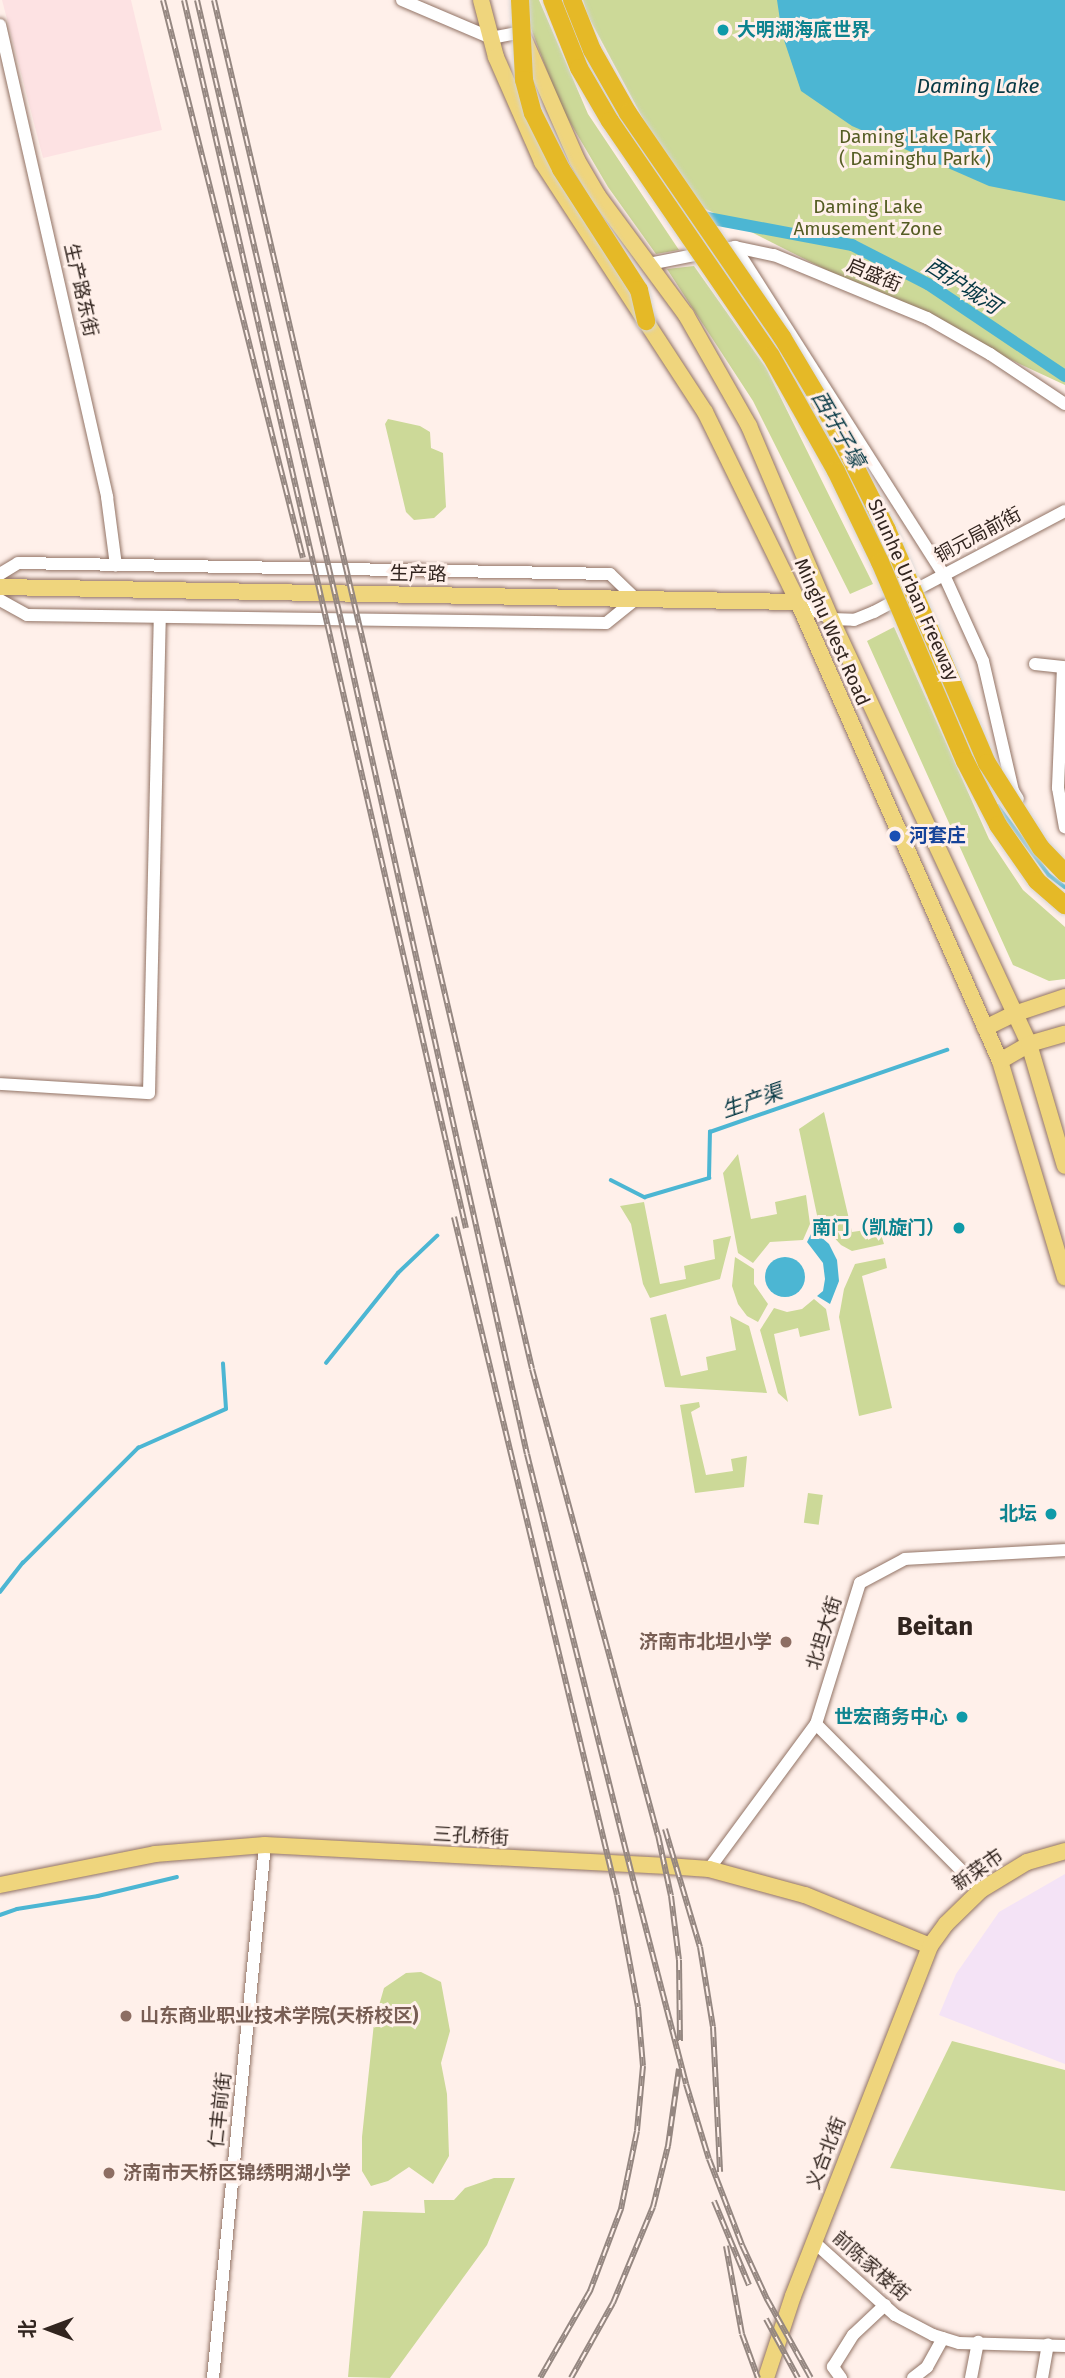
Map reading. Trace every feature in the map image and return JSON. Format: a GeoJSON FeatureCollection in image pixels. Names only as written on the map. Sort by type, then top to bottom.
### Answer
{"type":"FeatureCollection","features":[{"type":"Feature","properties":{"kind":"highway"},"geometry":{"type":"LineString","coordinates":[[520,0],[524,79],[533,113],[561,169],[639,290],[646,321]]}},
{"type":"Feature","properties":{"kind":"highway","name":"Shunhe Urban Freeway"},"geometry":{"type":"LineString","coordinates":[[552,0],[579,68],[610,121],[771,356],[836,471],[880,562],[965,761],[998,825],[1037,881],[1065,905]]}},
{"type":"Feature","properties":{"kind":"highway","name":"Shunhe Urban Freeway"},"geometry":{"type":"LineString","coordinates":[[572,0],[592,50],[628,113],[782,337],[831,421],[887,530],[987,763],[1034,837],[1065,873]]}},
{"type":"Feature","properties":{"kind":"main road","name":"Minghu West Road"},"geometry":{"type":"LineString","coordinates":[[481,0],[496,57],[542,162],[705,412],[798,602],[1000,1061],[1065,1277]]}},
{"type":"Feature","properties":{"kind":"main road","name":"Minghu West Road"},"geometry":{"type":"LineString","coordinates":[[512,0],[521,32],[558,122],[577,160],[598,196],[686,315],[749,426],[831,619],[1030,1044],[1065,1166]]}},
{"type":"Feature","properties":{"kind":"main road","name":"生产路"},"geometry":{"type":"LineString","coordinates":[[0,587],[798,602]]}},
{"type":"Feature","properties":{"kind":"main road"},"geometry":{"type":"LineString","coordinates":[[985,1028],[1014,1014],[1065,998]]}},
{"type":"Feature","properties":{"kind":"main road"},"geometry":{"type":"LineString","coordinates":[[1000,1061],[1030,1044],[1065,1034]]}},
{"type":"Feature","properties":{"kind":"main road","name":"三孔桥街"},"geometry":{"type":"LineString","coordinates":[[0,1885],[155,1854],[265,1845],[709,1870],[805,1895],[930,1946]]}},
{"type":"Feature","properties":{"kind":"main road","name":"新菜市"},"geometry":{"type":"LineString","coordinates":[[930,1946],[946,1924],[981,1890],[1027,1862],[1065,1851]]}},
{"type":"Feature","properties":{"kind":"main road","name":"义合北街"},"geometry":{"type":"LineString","coordinates":[[766,2378],[814,2242],[930,1946]]}},
{"type":"Feature","properties":{"kind":"street"},"geometry":{"type":"LineString","coordinates":[[402,0],[491,38],[521,32]]}},
{"type":"Feature","properties":{"kind":"street","name":"生产路东街"},"geometry":{"type":"LineString","coordinates":[[0,25],[107,497],[116,565]]}},
{"type":"Feature","properties":{"kind":"street"},"geometry":{"type":"LineString","coordinates":[[735,247],[944,575],[983,661],[1013,791],[1044,840],[1065,863]]}},
{"type":"Feature","properties":{"kind":"street","name":"启盛街"},"geometry":{"type":"LineString","coordinates":[[649,264],[735,247],[774,255],[927,318],[990,354],[1065,404]]}},
{"type":"Feature","properties":{"kind":"street","name":"铜元局前街"},"geometry":{"type":"LineString","coordinates":[[831,619],[854,620],[874,612],[1065,511]]}},
{"type":"Feature","properties":{"kind":"street"},"geometry":{"type":"LineString","coordinates":[[0,574],[18,563],[610,574],[636,598],[606,623],[160,619],[27,615],[0,600]]}},
{"type":"Feature","properties":{"kind":"street","name":"生产路"},"geometry":{"type":"LineString","coordinates":[[798,602],[831,619]]}},
{"type":"Feature","properties":{"kind":"street"},"geometry":{"type":"LineString","coordinates":[[0,1084],[149,1093],[160,619]]}},
{"type":"Feature","properties":{"kind":"street"},"geometry":{"type":"LineString","coordinates":[[1035,664],[1064,667],[1062,788],[1065,827]]}},
{"type":"Feature","properties":{"kind":"street","name":"北坦大街"},"geometry":{"type":"LineString","coordinates":[[709,1870],[816,1724],[860,1583],[905,1559],[1065,1550]]}},
{"type":"Feature","properties":{"kind":"street"},"geometry":{"type":"LineString","coordinates":[[816,1724],[981,1890]]}},
{"type":"Feature","properties":{"kind":"street","name":"仁丰前街"},"geometry":{"type":"LineString","coordinates":[[213,2378],[265,1845]]}},
{"type":"Feature","properties":{"kind":"street","name":"前陈家楼街"},"geometry":{"type":"LineString","coordinates":[[814,2242],[895,2315],[943,2338],[959,2343],[1065,2346]]}},
{"type":"Feature","properties":{"kind":"street"},"geometry":{"type":"LineString","coordinates":[[841,2378],[832,2367],[853,2334],[885,2305]]}},
{"type":"Feature","properties":{"kind":"street"},"geometry":{"type":"LineString","coordinates":[[913,2378],[928,2367],[943,2338]]}},
{"type":"Feature","properties":{"kind":"street"},"geometry":{"type":"LineString","coordinates":[[971,2378],[978,2342]]}},
{"type":"Feature","properties":{"kind":"street"},"geometry":{"type":"LineString","coordinates":[[1042,2378],[1048,2345]]}},
{"type":"Feature","properties":{"kind":"shaded area"},"geometry":{"type":"Polygon","coordinates":[[[2,0],[131,0],[162,130],[43,158],[2,0]]]}},
{"type":"Feature","properties":{"kind":"shaded area"},"geometry":{"type":"Polygon","coordinates":[[[1065,1874],[1065,2064],[939,2015],[956,1974],[999,1912],[1065,1874]]]}},
{"type":"Feature","properties":{"kind":"green space"},"geometry":{"type":"Polygon","coordinates":[[[520,0],[539,0],[588,114],[679,250],[656,254],[608,187],[561,107],[520,0]]]}},
{"type":"Feature","properties":{"kind":"green space","name":"Daming Lake Park ( Daminghu Park )"},"geometry":{"type":"Polygon","coordinates":[[[583,0],[1065,0],[1065,385],[917,316],[702,207],[646,124],[588,16],[583,0]]]}},
{"type":"Feature","properties":{"kind":"green space"},"geometry":{"type":"Polygon","coordinates":[[[694,266],[766,368],[873,584],[850,594],[753,401],[667,269],[694,266]]]}},
{"type":"Feature","properties":{"kind":"green space"},"geometry":{"type":"Polygon","coordinates":[[[388,419],[420,426],[430,432],[431,448],[443,453],[446,507],[434,518],[414,520],[406,512],[385,424],[388,419]]]}},
{"type":"Feature","properties":{"kind":"green space"},"geometry":{"type":"Polygon","coordinates":[[[894,627],[989,839],[1023,890],[1065,927],[1065,979],[1049,981],[1013,965],[867,641],[894,627]]]}},
{"type":"Feature","properties":{"kind":"green space"},"geometry":{"type":"Polygon","coordinates":[[[824,1112],[852,1232],[879,1228],[884,1244],[852,1251],[841,1245],[818,1220],[799,1129],[824,1112]]]}},
{"type":"Feature","properties":{"kind":"green space"},"geometry":{"type":"Polygon","coordinates":[[[738,1154],[751,1219],[777,1214],[775,1202],[806,1195],[810,1224],[803,1240],[770,1242],[753,1263],[738,1253],[723,1173],[738,1154]]]}},
{"type":"Feature","properties":{"kind":"green space"},"geometry":{"type":"Polygon","coordinates":[[[644,1202],[660,1284],[686,1279],[684,1266],[715,1259],[713,1240],[731,1236],[720,1279],[650,1298],[643,1284],[631,1224],[620,1206],[644,1202]]]}},
{"type":"Feature","properties":{"kind":"green space"},"geometry":{"type":"Polygon","coordinates":[[[735,1257],[754,1269],[754,1284],[768,1304],[758,1322],[747,1316],[738,1304],[732,1286],[735,1257]]]}},
{"type":"Feature","properties":{"kind":"green space"},"geometry":{"type":"Polygon","coordinates":[[[885,1258],[887,1268],[862,1276],[892,1408],[859,1416],[839,1317],[844,1289],[855,1264],[885,1258]]]}},
{"type":"Feature","properties":{"kind":"green space"},"geometry":{"type":"Polygon","coordinates":[[[814,1299],[826,1309],[830,1330],[800,1337],[798,1328],[774,1334],[788,1402],[778,1393],[760,1330],[774,1308],[787,1312],[802,1309],[814,1299]]]}},
{"type":"Feature","properties":{"kind":"green space"},"geometry":{"type":"Polygon","coordinates":[[[666,1314],[681,1376],[708,1370],[706,1357],[736,1350],[730,1316],[749,1326],[767,1393],[665,1387],[650,1318],[666,1314]]]}},
{"type":"Feature","properties":{"kind":"green space"},"geometry":{"type":"Polygon","coordinates":[[[699,1402],[700,1407],[691,1412],[706,1475],[733,1471],[731,1459],[747,1456],[744,1487],[695,1493],[680,1405],[699,1402]]]}},
{"type":"Feature","properties":{"kind":"green space"},"geometry":{"type":"Polygon","coordinates":[[[808,1493],[823,1495],[819,1525],[804,1523],[808,1493]]]}},
{"type":"Feature","properties":{"kind":"green space"},"geometry":{"type":"Polygon","coordinates":[[[421,1972],[441,1982],[450,2031],[441,2063],[447,2094],[449,2156],[433,2184],[409,2167],[388,2181],[371,2186],[362,2171],[362,2137],[374,2023],[384,1988],[406,1973],[421,1972]]]}},
{"type":"Feature","properties":{"kind":"green space"},"geometry":{"type":"Polygon","coordinates":[[[952,2041],[1065,2070],[1065,2191],[890,2168],[952,2041]]]}},
{"type":"Feature","properties":{"kind":"green space"},"geometry":{"type":"Polygon","coordinates":[[[494,2178],[515,2178],[487,2245],[390,2378],[348,2377],[363,2211],[425,2213],[424,2200],[454,2200],[465,2188],[494,2178]]]}},
{"type":"Feature","properties":{"kind":"water","name":"Daming Lake"},"geometry":{"type":"Polygon","coordinates":[[[777,0],[1065,0],[1065,201],[989,186],[852,126],[801,91],[782,34],[777,0]]]}},
{"type":"Feature","properties":{"kind":"water"},"geometry":{"type":"Polygon","coordinates":[[[813,1230],[829,1244],[837,1260],[839,1281],[830,1304],[817,1296],[823,1291],[825,1279],[823,1263],[807,1242],[813,1230]]]}},
{"type":"Feature","properties":{"kind":"water"},"geometry":{"type":"Polygon","coordinates":[[[785,1257],[793,1258],[799,1263],[804,1269],[804,1285],[799,1291],[793,1296],[785,1297],[777,1296],[771,1291],[766,1285],[765,1277],[766,1269],[771,1263],[777,1258],[785,1257]]]}},
{"type":"Feature","properties":{"kind":"waterway","name":"西护城河"},"geometry":{"type":"LineString","coordinates":[[670,205],[697,216],[852,245],[928,284],[1065,376]]}},
{"type":"Feature","properties":{"kind":"waterway","name":"西圩子壕"},"geometry":{"type":"LineString","coordinates":[[713,257],[735,288]]}},
{"type":"Feature","properties":{"kind":"waterway","name":"西圩子壕"},"geometry":{"type":"LineString","coordinates":[[863,506],[958,723]]}},
{"type":"Feature","properties":{"kind":"waterway","name":"西圩子壕"},"geometry":{"type":"LineString","coordinates":[[969,750],[988,786]]}},
{"type":"Feature","properties":{"kind":"waterway","name":"西圩子壕"},"geometry":{"type":"LineString","coordinates":[[998,806],[1049,875],[1065,887]]}},
{"type":"Feature","properties":{"kind":"waterway","name":"生产渠"},"geometry":{"type":"LineString","coordinates":[[611,1180],[645,1197],[709,1178],[710,1132],[947,1050]]}},
{"type":"Feature","properties":{"kind":"waterway","name":"生产渠"},"geometry":{"type":"LineString","coordinates":[[326,1363],[398,1273],[437,1236]]}},
{"type":"Feature","properties":{"kind":"waterway"},"geometry":{"type":"LineString","coordinates":[[0,1592],[23,1563],[138,1448],[226,1409],[223,1364]]}},
{"type":"Feature","properties":{"kind":"waterway"},"geometry":{"type":"LineString","coordinates":[[0,1915],[17,1909],[98,1896],[177,1877]]}},
{"type":"Feature","properties":{"kind":"railway"},"geometry":{"type":"LineString","coordinates":[[163,0],[303,558]]}},
{"type":"Feature","properties":{"kind":"railway"},"geometry":{"type":"LineString","coordinates":[[184,0],[466,1228]]}},
{"type":"Feature","properties":{"kind":"railway"},"geometry":{"type":"LineString","coordinates":[[197,0],[343,629],[527,1454],[686,2084],[709,2159],[742,2245],[767,2299],[811,2378]]}},
{"type":"Feature","properties":{"kind":"railway"},"geometry":{"type":"LineString","coordinates":[[214,0],[532,1369],[658,1835],[671,1896],[679,1960],[680,2041]]}},
{"type":"Feature","properties":{"kind":"railway"},"geometry":{"type":"LineString","coordinates":[[454,1217],[617,1895],[638,2007],[643,2066],[637,2131],[621,2209],[590,2291],[540,2378]]}},
{"type":"Feature","properties":{"kind":"railway"},"geometry":{"type":"LineString","coordinates":[[665,1829],[700,1947],[713,2027],[720,2172]]}},
{"type":"Feature","properties":{"kind":"railway"},"geometry":{"type":"LineString","coordinates":[[571,2378],[613,2303],[653,2207],[668,2146],[679,2069]]}},
{"type":"Feature","properties":{"kind":"railway"},"geometry":{"type":"LineString","coordinates":[[714,2201],[749,2285]]}},
{"type":"Feature","properties":{"kind":"railway"},"geometry":{"type":"LineString","coordinates":[[726,2246],[742,2334],[758,2378]]}},
{"type":"Feature","properties":{"kind":"railway"},"geometry":{"type":"LineString","coordinates":[[766,2319],[798,2378]]}},
{"type":"Feature","properties":{"kind":"place","name":"大明湖海底世界"},"geometry":{"type":"Point","coordinates":[723,30]}},
{"type":"Feature","properties":{"kind":"place","name":"河套庄"},"geometry":{"type":"Point","coordinates":[895,836]}},
{"type":"Feature","properties":{"kind":"place","name":"南门（凯旋门）"},"geometry":{"type":"Point","coordinates":[959,1228]}},
{"type":"Feature","properties":{"kind":"place","name":"北坛"},"geometry":{"type":"Point","coordinates":[1051,1514]}},
{"type":"Feature","properties":{"kind":"place","name":"济南市北坦小学"},"geometry":{"type":"Point","coordinates":[786,1642]}},
{"type":"Feature","properties":{"kind":"place","name":"世宏商务中心"},"geometry":{"type":"Point","coordinates":[962,1717]}},
{"type":"Feature","properties":{"kind":"place","name":"山东商业职业技术学院(天桥校区)"},"geometry":{"type":"Point","coordinates":[126,2016]}},
{"type":"Feature","properties":{"kind":"place","name":"济南市天桥区锦绣明湖小学"},"geometry":{"type":"Point","coordinates":[109,2173]}},
{"type":"Feature","properties":{"kind":"district","name":"Beitan"},"geometry":{"type":"Point","coordinates":[935,1627]}},
{"type":"Feature","properties":{"kind":"park label","name":"Daming Lake Amusement Zone"},"geometry":{"type":"Point","coordinates":[868,218]}}]}
